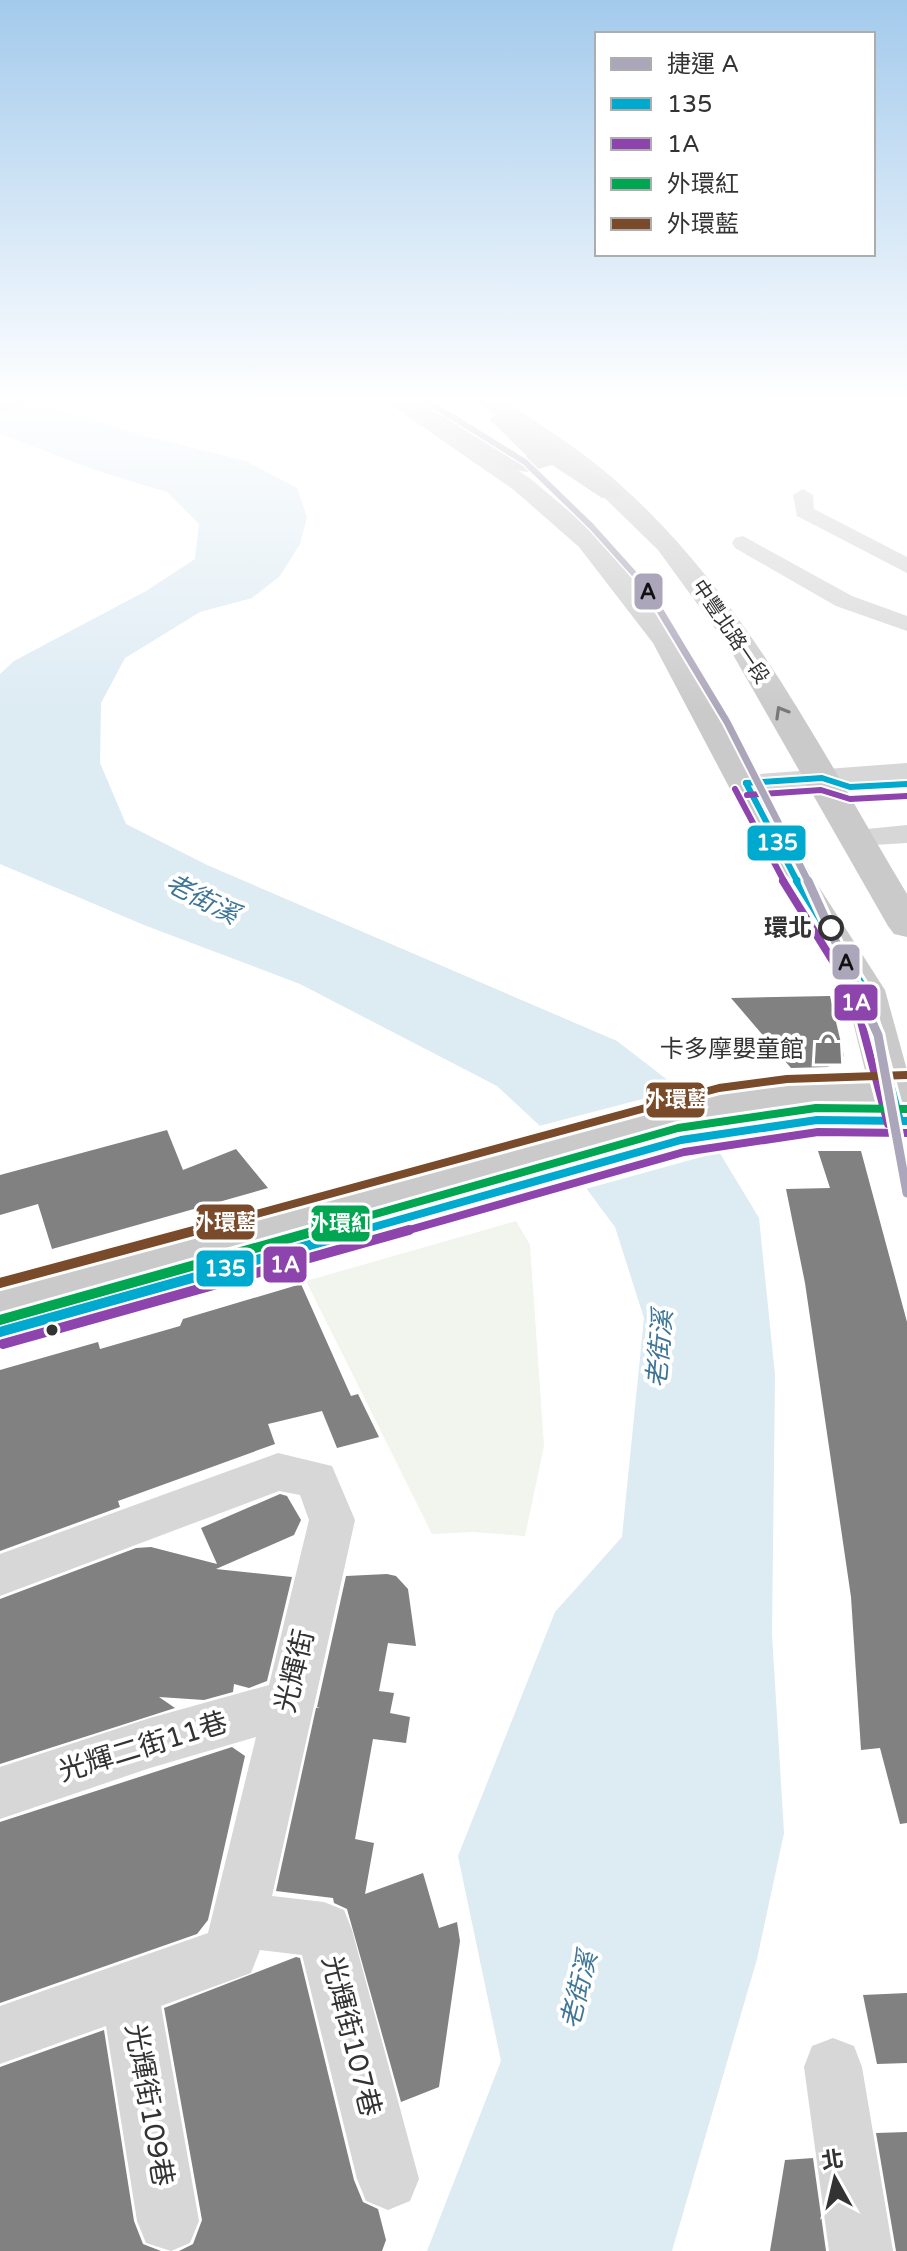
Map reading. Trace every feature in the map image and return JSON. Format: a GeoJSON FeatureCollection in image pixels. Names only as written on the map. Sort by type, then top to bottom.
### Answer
{"type":"FeatureCollection","features":[{"type":"Feature","properties":{"kind":"main road"},"geometry":{"type":"LineString","coordinates":[[0,1295],[681,1140],[733,1114],[817,1120],[903,1113],[865,990],[794,876],[667,641],[588,541],[547,503]]}},
{"type":"Feature","properties":{"kind":"main road","name":"中豐北路一段"},"geometry":{"type":"LineString","coordinates":[[622,503],[667,544],[743,646],[907,926]]}},
{"type":"Feature","properties":{"kind":"main road"},"geometry":{"type":"LineString","coordinates":[[0,1332],[439,1193]]}},
{"type":"Feature","properties":{"kind":"lane"},"geometry":{"type":"LineString","coordinates":[[803,503],[804,512],[907,566]]}},
{"type":"Feature","properties":{"kind":"lane"},"geometry":{"type":"LineString","coordinates":[[743,543],[844,601],[907,624]]}},
{"type":"Feature","properties":{"kind":"lane"},"geometry":{"type":"LineString","coordinates":[[746,783],[822,778],[850,787],[903,783]]}},
{"type":"Feature","properties":{"kind":"lane"},"geometry":{"type":"LineString","coordinates":[[860,842],[907,834]]}},
{"type":"Feature","properties":{"kind":"lane"},"geometry":{"type":"LineString","coordinates":[[860,842],[907,844]]}},
{"type":"Feature","properties":{"kind":"lane","name":"光輝街"},"geometry":{"type":"LineString","coordinates":[[0,1575],[278,1472],[316,1479],[332,1520],[231,1953],[0,2035]]}},
{"type":"Feature","properties":{"kind":"lane","name":"光輝二街11巷"},"geometry":{"type":"LineString","coordinates":[[0,1793],[150,1743],[287,1704]]}},
{"type":"Feature","properties":{"kind":"lane","name":"光輝街107巷"},"geometry":{"type":"LineString","coordinates":[[238,1920],[324,1930],[388,2179]]}},
{"type":"Feature","properties":{"kind":"lane","name":"光輝街109巷"},"geometry":{"type":"LineString","coordinates":[[129,1990],[168,2221]]}},
{"type":"Feature","properties":{"kind":"lane"},"geometry":{"type":"LineString","coordinates":[[833,2067],[861,2251]]}},
{"type":"Feature","properties":{"kind":"shaded area"},"geometry":{"type":"Polygon","coordinates":[[[516,1221],[530,1245],[544,1446],[525,1536],[473,1532],[432,1534],[306,1281],[516,1221]]]}},
{"type":"Feature","properties":{"kind":"water","name":"老街溪"},"geometry":{"type":"Polygon","coordinates":[[[178,503],[302,503],[307,517],[300,544],[280,576],[252,598],[200,612],[125,658],[101,703],[100,763],[126,824],[207,865],[617,1041],[683,1092],[759,1218],[775,1375],[772,1634],[784,1833],[757,1959],[672,2251],[427,2251],[501,2061],[458,1856],[555,1612],[622,1537],[644,1318],[615,1227],[539,1125],[497,1086],[300,984],[144,925],[0,864],[0,674],[14,661],[146,591],[195,559],[199,524],[178,503]]]}},
{"type":"Feature","properties":{"kind":"pier"},"geometry":{"type":"Polygon","coordinates":[[[685,1088],[723,1151],[582,1190],[535,1127],[685,1088]]]}},
{"type":"Feature","properties":{"kind":"building"},"geometry":{"type":"Polygon","coordinates":[[[830,996],[844,1056],[828,1067],[791,1068],[731,998],[830,996]]]}},
{"type":"Feature","properties":{"kind":"building"},"geometry":{"type":"Polygon","coordinates":[[[167,1130],[183,1170],[236,1149],[268,1188],[52,1249],[38,1204],[0,1215],[0,1175],[167,1130]]]}},
{"type":"Feature","properties":{"kind":"building"},"geometry":{"type":"Polygon","coordinates":[[[818,1151],[861,1151],[907,1322],[907,1823],[900,1824],[880,1748],[861,1750],[851,1597],[805,1283],[786,1189],[830,1188],[818,1151]]]}},
{"type":"Feature","properties":{"kind":"building"},"geometry":{"type":"Polygon","coordinates":[[[301,1284],[351,1396],[358,1394],[379,1437],[337,1448],[322,1411],[268,1424],[275,1444],[118,1501],[120,1507],[0,1551],[0,1370],[98,1342],[100,1349],[180,1326],[183,1319],[301,1284]]]}},
{"type":"Feature","properties":{"kind":"building"},"geometry":{"type":"Polygon","coordinates":[[[280,1494],[287,1496],[301,1520],[294,1535],[216,1569],[292,1577],[267,1681],[249,1688],[234,1684],[233,1692],[204,1700],[159,1697],[175,1708],[0,1764],[0,1599],[136,1548],[151,1547],[217,1564],[201,1528],[280,1494]]]}},
{"type":"Feature","properties":{"kind":"building"},"geometry":{"type":"Polygon","coordinates":[[[346,1576],[396,1576],[408,1589],[416,1646],[388,1643],[379,1691],[394,1693],[390,1713],[410,1717],[406,1743],[373,1739],[355,1839],[374,1843],[365,1894],[423,1873],[439,1928],[457,1922],[460,1941],[439,2087],[401,2102],[347,1909],[334,1903],[333,1898],[276,1891],[316,1708],[320,1707],[317,1707],[346,1576]]]}},
{"type":"Feature","properties":{"kind":"building"},"geometry":{"type":"Polygon","coordinates":[[[232,1747],[245,1756],[208,1920],[197,1934],[0,2003],[0,1822],[232,1747]]]}},
{"type":"Feature","properties":{"kind":"building"},"geometry":{"type":"Polygon","coordinates":[[[300,1958],[354,2180],[363,2202],[378,2209],[386,2240],[382,2251],[179,2251],[193,2244],[202,2220],[164,2008],[300,1958]]]}},
{"type":"Feature","properties":{"kind":"building"},"geometry":{"type":"Polygon","coordinates":[[[907,1993],[907,2063],[877,2064],[863,1995],[907,1993]]]}},
{"type":"Feature","properties":{"kind":"building"},"geometry":{"type":"Polygon","coordinates":[[[104,2030],[134,2221],[143,2244],[161,2251],[0,2251],[0,2067],[104,2030]]]}},
{"type":"Feature","properties":{"kind":"building"},"geometry":{"type":"Polygon","coordinates":[[[907,2132],[907,2251],[896,2251],[876,2133],[907,2132]]]}},
{"type":"Feature","properties":{"kind":"building"},"geometry":{"type":"Polygon","coordinates":[[[813,2158],[826,2251],[770,2251],[785,2160],[813,2158]]]}},
{"type":"Feature","properties":{"kind":"metro line","name":"A"},"geometry":{"type":"LineString","coordinates":[[567,503],[645,586],[727,722],[824,912],[878,1035],[907,1193]]}},
{"type":"Feature","properties":{"kind":"transit line","name":"135"},"geometry":{"type":"LineString","coordinates":[[746,783],[822,778],[850,787],[907,784]]}},
{"type":"Feature","properties":{"kind":"transit line","name":"135"},"geometry":{"type":"LineString","coordinates":[[746,783],[794,876],[865,990],[900,1121]]}},
{"type":"Feature","properties":{"kind":"transit line","name":"1A"},"geometry":{"type":"LineString","coordinates":[[735,789],[784,882],[854,995],[888,1124]]}},
{"type":"Feature","properties":{"kind":"transit line","name":"1A"},"geometry":{"type":"LineString","coordinates":[[747,795],[821,790],[850,799],[907,796]]}},
{"type":"Feature","properties":{"kind":"transit line","name":"外環藍"},"geometry":{"type":"LineString","coordinates":[[0,1283],[719,1088],[787,1079],[907,1075]]}},
{"type":"Feature","properties":{"kind":"transit line","name":"外環紅"},"geometry":{"type":"LineString","coordinates":[[0,1320],[678,1128],[816,1108],[907,1109]]}},
{"type":"Feature","properties":{"kind":"transit line","name":"135"},"geometry":{"type":"LineString","coordinates":[[0,1332],[681,1140],[817,1120],[907,1121]]}},
{"type":"Feature","properties":{"kind":"transit line","name":"1A"},"geometry":{"type":"LineString","coordinates":[[3,1344],[684,1152],[818,1132],[907,1133]]}},
{"type":"Feature","properties":{"kind":"place","name":"環北"},"geometry":{"type":"Point","coordinates":[831,928]}},
{"type":"Feature","properties":{"kind":"place","name":"卡多摩嬰童館"},"geometry":{"type":"Point","coordinates":[828,1049]}}]}
